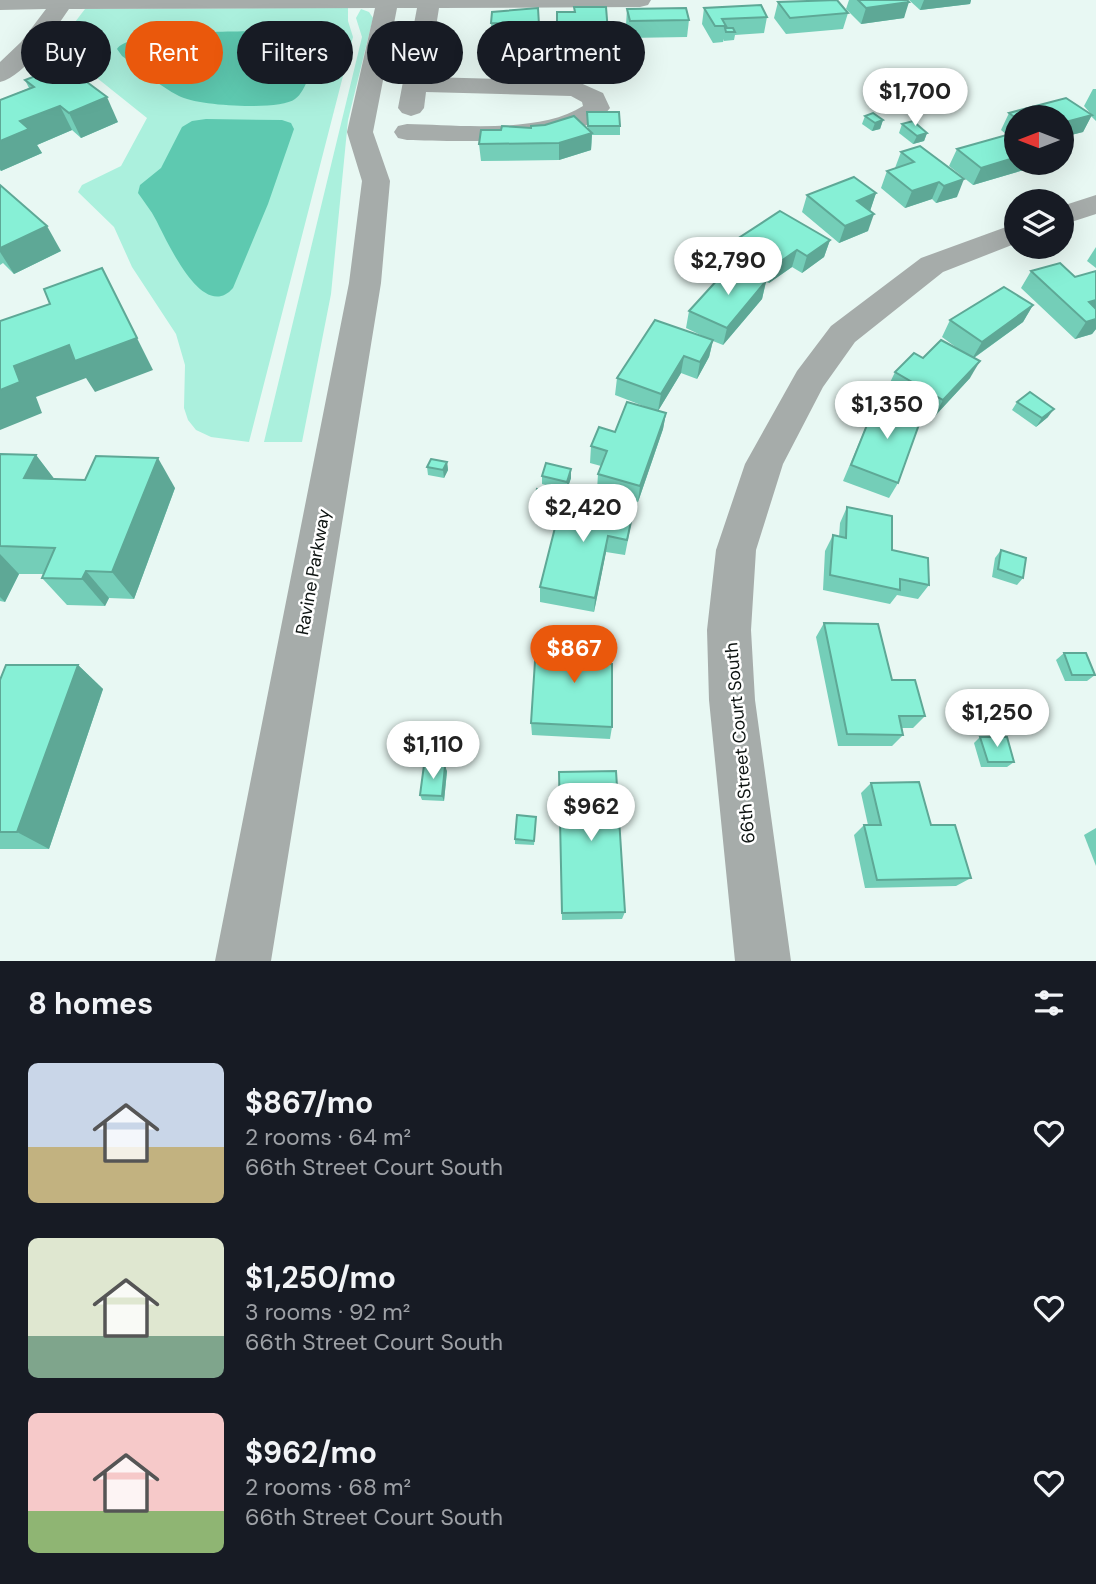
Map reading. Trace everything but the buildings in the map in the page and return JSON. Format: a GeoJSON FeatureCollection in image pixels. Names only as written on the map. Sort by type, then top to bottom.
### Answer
{"type":"FeatureCollection","features":[{"type":"Feature","properties":{"kind":"street"},"geometry":{"type":"LineString","coordinates":[[0,3],[640,0]]}},
{"type":"Feature","properties":{"kind":"street","name":"Ravine Parkway"},"geometry":{"type":"LineString","coordinates":[[243,961],[369,255],[376,181],[360,132],[388,1]]}},
{"type":"Feature","properties":{"kind":"street","name":"Ravine Parkway"},"geometry":{"type":"LineString","coordinates":[[425,21],[428,1]]}},
{"type":"Feature","properties":{"kind":"street"},"geometry":{"type":"LineString","coordinates":[[0,75],[29,47],[64,2]]}},
{"type":"Feature","properties":{"kind":"street"},"geometry":{"type":"LineString","coordinates":[[407,132],[514,132],[556,126],[589,117],[597,108],[594,98],[576,89],[415,84]]}},
{"type":"Feature","properties":{"kind":"street","name":"Ravine Parkway"},"geometry":{"type":"LineString","coordinates":[[376,181],[407,132],[415,84]]}},
{"type":"Feature","properties":{"kind":"street"},"geometry":{"type":"LineString","coordinates":[[1074,212],[1096,204]]}},
{"type":"Feature","properties":{"kind":"street","name":"66th Street Court South"},"geometry":{"type":"LineString","coordinates":[[763,961],[732,700],[729,630],[736,550],[764,464],[809,380],[842,334],[933,265],[1004,237]]}},
{"type":"Feature","properties":{"kind":"shaded area"},"geometry":{"type":"Polygon","coordinates":[[[348,8],[348,21],[237,21],[237,84],[341,84],[249,442],[211,437],[196,430],[188,420],[184,408],[185,365],[176,334],[132,267],[114,227],[78,192],[82,185],[121,166],[147,118],[104,84],[111,84],[111,21],[76,21],[85,9],[348,8]]]}},
{"type":"Feature","properties":{"kind":"shaded area"},"geometry":{"type":"Polygon","coordinates":[[[361,9],[369,12],[373,18],[372,21],[367,21],[367,42],[348,120],[331,294],[302,442],[264,442],[351,84],[353,84],[362,37],[356,18],[361,9]]]}},
{"type":"Feature","properties":{"kind":"shaded area"},"geometry":{"type":"Polygon","coordinates":[[[223,32],[237,32],[237,84],[306,84],[303,90],[295,99],[286,103],[238,106],[188,99],[160,84],[223,84],[223,32]]]}},
{"type":"Feature","properties":{"kind":"shaded area"},"geometry":{"type":"Polygon","coordinates":[[[125,44],[125,58],[122,56],[117,49],[125,44]]]}},
{"type":"Feature","properties":{"kind":"shaded area"},"geometry":{"type":"Polygon","coordinates":[[[282,120],[291,123],[294,129],[268,204],[233,288],[222,296],[210,295],[187,275],[138,193],[140,185],[161,168],[182,127],[192,121],[282,120]]]}}]}
